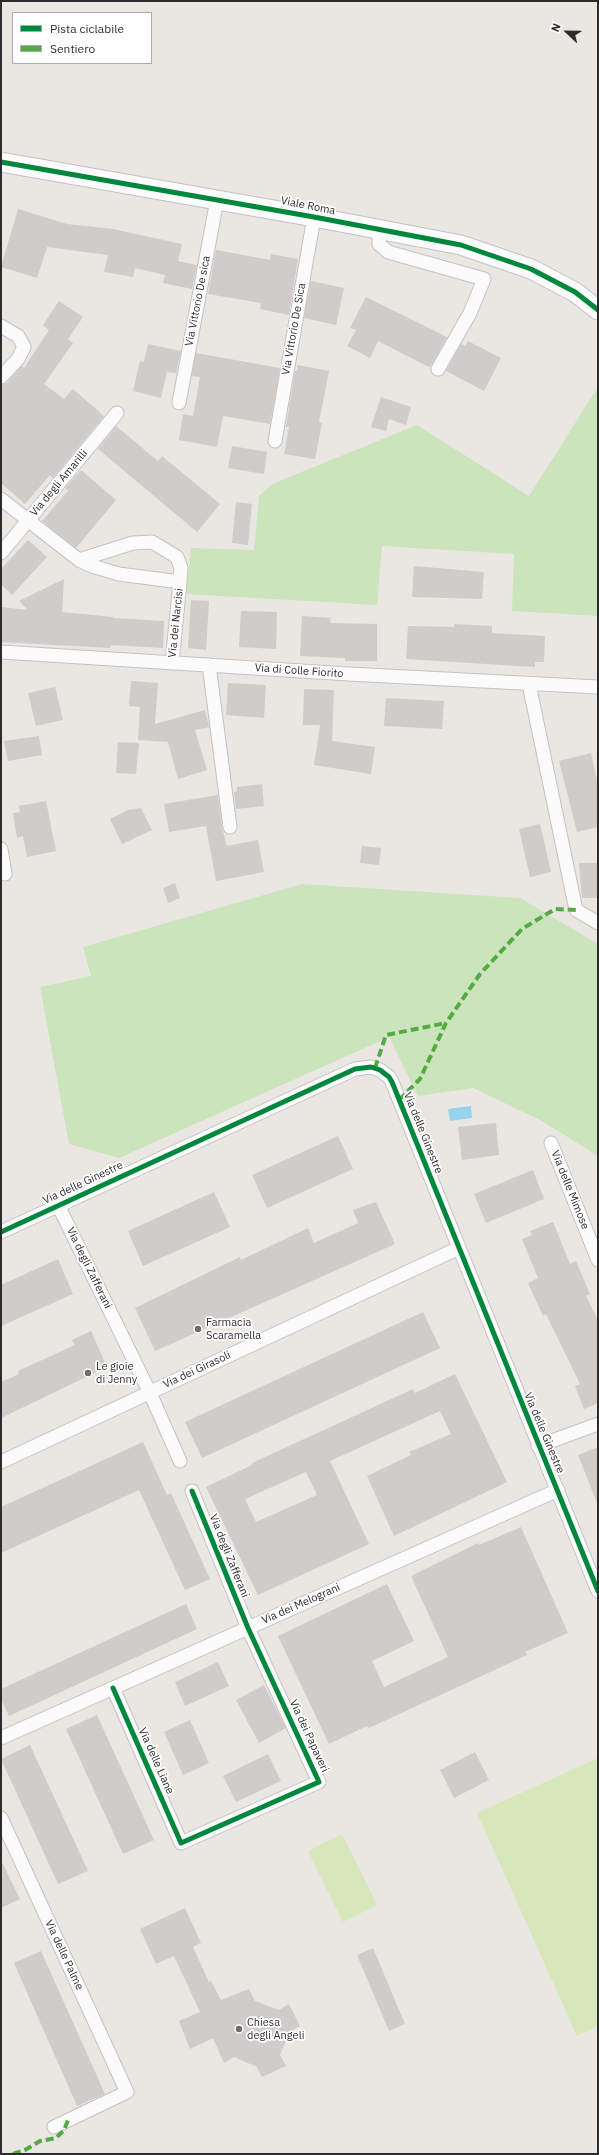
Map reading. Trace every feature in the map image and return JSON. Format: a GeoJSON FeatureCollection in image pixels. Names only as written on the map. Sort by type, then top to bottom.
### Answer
{"type":"FeatureCollection","features":[{"type":"Feature","properties":{"kind":"street","name":"Viale Roma"},"geometry":{"type":"LineString","coordinates":[[1,162],[314,217],[461,245],[517,263],[574,292],[598,310]]}},
{"type":"Feature","properties":{"kind":"street","name":"Via Vittorio De sica"},"geometry":{"type":"LineString","coordinates":[[179,403],[217,200]]}},
{"type":"Feature","properties":{"kind":"street","name":"Via Vittorio De Sica"},"geometry":{"type":"LineString","coordinates":[[275,442],[314,217]]}},
{"type":"Feature","properties":{"kind":"street"},"geometry":{"type":"LineString","coordinates":[[379,230],[379,244],[388,252],[484,279],[470,312],[438,369]]}},
{"type":"Feature","properties":{"kind":"street"},"geometry":{"type":"LineString","coordinates":[[1,326],[18,336],[24,347],[18,359],[1,378]]}},
{"type":"Feature","properties":{"kind":"street","name":"Via degli Amarilli"},"geometry":{"type":"LineString","coordinates":[[1,553],[117,413]]}},
{"type":"Feature","properties":{"kind":"street","name":"Via dei Narcisi"},"geometry":{"type":"LineString","coordinates":[[1,499],[79,560],[112,573],[180,582]]}},
{"type":"Feature","properties":{"kind":"street","name":"Via dei Narcisi"},"geometry":{"type":"LineString","coordinates":[[79,560],[132,543],[152,542],[177,557],[181,568],[172,663]]}},
{"type":"Feature","properties":{"kind":"street","name":"Via di Colle Fiorito"},"geometry":{"type":"LineString","coordinates":[[1,652],[598,687]]}},
{"type":"Feature","properties":{"kind":"street"},"geometry":{"type":"LineString","coordinates":[[209,665],[230,827]]}},
{"type":"Feature","properties":{"kind":"street"},"geometry":{"type":"LineString","coordinates":[[529,684],[576,910],[598,923]]}},
{"type":"Feature","properties":{"kind":"street"},"geometry":{"type":"LineString","coordinates":[[1,849],[6,874]]}},
{"type":"Feature","properties":{"kind":"street","name":"Via delle Ginestre"},"geometry":{"type":"LineString","coordinates":[[1,1232],[355,1069],[371,1067],[385,1073],[392,1082],[598,1592]]}},
{"type":"Feature","properties":{"kind":"street","name":"Via delle Mimose"},"geometry":{"type":"LineString","coordinates":[[551,1143],[598,1260]]}},
{"type":"Feature","properties":{"kind":"street","name":"Via degli Zafferani"},"geometry":{"type":"LineString","coordinates":[[58,1205],[150,1393],[180,1461]]}},
{"type":"Feature","properties":{"kind":"street","name":"Via dei Girasoli"},"geometry":{"type":"LineString","coordinates":[[1,1462],[459,1248]]}},
{"type":"Feature","properties":{"kind":"street"},"geometry":{"type":"LineString","coordinates":[[538,1446],[598,1424]]}},
{"type":"Feature","properties":{"kind":"street","name":"Via dei Melograni"},"geometry":{"type":"LineString","coordinates":[[1,1738],[558,1490]]}},
{"type":"Feature","properties":{"kind":"street","name":"Via degli Zafferani"},"geometry":{"type":"LineString","coordinates":[[192,1491],[248,1628]]}},
{"type":"Feature","properties":{"kind":"street","name":"Via dei Papaveri"},"geometry":{"type":"LineString","coordinates":[[181,1843],[320,1782],[248,1628]]}},
{"type":"Feature","properties":{"kind":"street","name":"Via delle Liane"},"geometry":{"type":"LineString","coordinates":[[113,1688],[181,1843]]}},
{"type":"Feature","properties":{"kind":"street","name":"Via delle Palme"},"geometry":{"type":"LineString","coordinates":[[1,1818],[127,2092],[54,2127]]}},
{"type":"Feature","properties":{"kind":"green space"},"geometry":{"type":"Polygon","coordinates":[[[598,387],[598,616],[512,611],[514,554],[382,546],[377,605],[186,594],[191,548],[254,550],[259,496],[272,484],[417,425],[529,496],[598,387]]]}},
{"type":"Feature","properties":{"kind":"green space"},"geometry":{"type":"Polygon","coordinates":[[[302,884],[520,898],[598,944],[598,1156],[542,1121],[473,1088],[418,1096],[389,1037],[119,1158],[69,1144],[40,987],[91,976],[83,947],[302,884]]]}},
{"type":"Feature","properties":{"kind":"green space"},"geometry":{"type":"Polygon","coordinates":[[[598,1758],[598,2026],[577,2036],[477,1813],[598,1758]]]}},
{"type":"Feature","properties":{"kind":"green space"},"geometry":{"type":"Polygon","coordinates":[[[342,1834],[377,1905],[343,1922],[308,1851],[342,1834]]]}},
{"type":"Feature","properties":{"kind":"water"},"geometry":{"type":"Polygon","coordinates":[[[471,1106],[472,1118],[450,1121],[448,1109],[471,1106]]]}},
{"type":"Feature","properties":{"kind":"building"},"geometry":{"type":"Polygon","coordinates":[[[18,209],[67,224],[113,229],[182,244],[178,261],[197,265],[192,289],[163,283],[165,275],[135,268],[133,277],[104,272],[108,255],[47,247],[37,278],[1,267],[18,209]]]}},
{"type":"Feature","properties":{"kind":"building"},"geometry":{"type":"Polygon","coordinates":[[[216,250],[270,260],[271,254],[298,259],[289,315],[260,309],[261,303],[208,294],[216,250]]]}},
{"type":"Feature","properties":{"kind":"building"},"geometry":{"type":"Polygon","coordinates":[[[311,281],[344,288],[336,325],[304,318],[311,281]]]}},
{"type":"Feature","properties":{"kind":"building"},"geometry":{"type":"Polygon","coordinates":[[[366,297],[447,337],[429,367],[378,341],[370,358],[347,346],[356,330],[350,328],[366,297]]]}},
{"type":"Feature","properties":{"kind":"building"},"geometry":{"type":"Polygon","coordinates":[[[59,301],[83,317],[68,339],[73,343],[44,384],[64,399],[73,389],[104,416],[53,478],[50,475],[25,504],[1,483],[1,385],[7,383],[22,366],[24,368],[49,330],[43,325],[59,301]]]}},
{"type":"Feature","properties":{"kind":"building"},"geometry":{"type":"Polygon","coordinates":[[[468,341],[501,358],[484,391],[446,371],[461,344],[465,346],[468,341]]]}},
{"type":"Feature","properties":{"kind":"building"},"geometry":{"type":"Polygon","coordinates":[[[148,344],[181,351],[176,373],[167,372],[161,398],[133,391],[140,361],[144,362],[148,344]]]}},
{"type":"Feature","properties":{"kind":"building"},"geometry":{"type":"Polygon","coordinates":[[[196,353],[280,368],[270,424],[223,416],[217,447],[179,440],[183,414],[193,416],[200,377],[192,376],[196,353]]]}},
{"type":"Feature","properties":{"kind":"building"},"geometry":{"type":"Polygon","coordinates":[[[298,365],[329,371],[319,422],[322,423],[315,459],[284,454],[289,427],[286,427],[295,371],[297,371],[298,365]]]}},
{"type":"Feature","properties":{"kind":"building"},"geometry":{"type":"Polygon","coordinates":[[[381,397],[411,407],[406,425],[389,419],[386,431],[371,427],[381,397]]]}},
{"type":"Feature","properties":{"kind":"building"},"geometry":{"type":"Polygon","coordinates":[[[116,426],[158,461],[162,456],[220,504],[197,532],[98,449],[116,426]]]}},
{"type":"Feature","properties":{"kind":"building"},"geometry":{"type":"Polygon","coordinates":[[[232,446],[267,452],[264,474],[228,468],[232,446]]]}},
{"type":"Feature","properties":{"kind":"building"},"geometry":{"type":"Polygon","coordinates":[[[81,470],[116,500],[76,548],[42,521],[68,491],[65,488],[81,470]]]}},
{"type":"Feature","properties":{"kind":"building"},"geometry":{"type":"Polygon","coordinates":[[[236,502],[252,504],[248,545],[232,543],[236,502]]]}},
{"type":"Feature","properties":{"kind":"building"},"geometry":{"type":"Polygon","coordinates":[[[28,540],[47,557],[12,595],[1,584],[1,569],[28,540]]]}},
{"type":"Feature","properties":{"kind":"building"},"geometry":{"type":"Polygon","coordinates":[[[414,566],[484,572],[482,599],[412,597],[414,566]]]}},
{"type":"Feature","properties":{"kind":"building"},"geometry":{"type":"Polygon","coordinates":[[[64,579],[62,612],[113,618],[164,621],[163,648],[111,645],[110,648],[1,642],[1,607],[28,610],[19,601],[64,579]]]}},
{"type":"Feature","properties":{"kind":"building"},"geometry":{"type":"Polygon","coordinates":[[[191,600],[209,601],[206,650],[188,648],[191,600]]]}},
{"type":"Feature","properties":{"kind":"building"},"geometry":{"type":"Polygon","coordinates":[[[241,611],[277,612],[276,649],[239,647],[241,611]]]}},
{"type":"Feature","properties":{"kind":"building"},"geometry":{"type":"Polygon","coordinates":[[[302,616],[331,618],[330,623],[377,624],[377,661],[345,661],[345,658],[300,656],[302,616]]]}},
{"type":"Feature","properties":{"kind":"building"},"geometry":{"type":"Polygon","coordinates":[[[454,624],[492,626],[492,633],[545,636],[544,662],[535,662],[535,667],[406,659],[408,626],[454,627],[454,624]]]}},
{"type":"Feature","properties":{"kind":"building"},"geometry":{"type":"Polygon","coordinates":[[[131,681],[158,683],[155,724],[205,710],[209,727],[195,730],[207,770],[178,779],[168,742],[138,740],[140,707],[129,706],[131,681]]]}},
{"type":"Feature","properties":{"kind":"building"},"geometry":{"type":"Polygon","coordinates":[[[228,683],[266,685],[264,718],[226,715],[228,683]]]}},
{"type":"Feature","properties":{"kind":"building"},"geometry":{"type":"Polygon","coordinates":[[[55,687],[63,720],[36,726],[28,693],[55,687]]]}},
{"type":"Feature","properties":{"kind":"building"},"geometry":{"type":"Polygon","coordinates":[[[304,689],[334,690],[332,741],[375,747],[371,774],[314,765],[320,725],[303,725],[304,689]]]}},
{"type":"Feature","properties":{"kind":"building"},"geometry":{"type":"Polygon","coordinates":[[[386,698],[444,701],[442,729],[384,726],[386,698]]]}},
{"type":"Feature","properties":{"kind":"building"},"geometry":{"type":"Polygon","coordinates":[[[39,736],[42,755],[8,761],[4,741],[39,736]]]}},
{"type":"Feature","properties":{"kind":"building"},"geometry":{"type":"Polygon","coordinates":[[[118,742],[139,743],[136,774],[116,773],[118,742]]]}},
{"type":"Feature","properties":{"kind":"building"},"geometry":{"type":"Polygon","coordinates":[[[591,753],[598,785],[598,827],[577,832],[559,761],[591,753]]]}},
{"type":"Feature","properties":{"kind":"building"},"geometry":{"type":"Polygon","coordinates":[[[262,784],[264,806],[236,809],[234,792],[237,791],[237,787],[262,784]]]}},
{"type":"Feature","properties":{"kind":"building"},"geometry":{"type":"Polygon","coordinates":[[[218,795],[222,828],[227,846],[258,840],[264,872],[216,881],[206,826],[169,832],[164,804],[218,795]]]}},
{"type":"Feature","properties":{"kind":"building"},"geometry":{"type":"Polygon","coordinates":[[[46,801],[56,851],[27,857],[23,836],[17,838],[13,813],[20,812],[19,806],[46,801]]]}},
{"type":"Feature","properties":{"kind":"building"},"geometry":{"type":"Polygon","coordinates":[[[141,808],[152,830],[122,844],[110,819],[128,810],[141,808]]]}},
{"type":"Feature","properties":{"kind":"building"},"geometry":{"type":"Polygon","coordinates":[[[540,824],[551,872],[530,877],[519,829],[540,824]]]}},
{"type":"Feature","properties":{"kind":"building"},"geometry":{"type":"Polygon","coordinates":[[[362,846],[381,848],[379,865],[360,863],[362,846]]]}},
{"type":"Feature","properties":{"kind":"building"},"geometry":{"type":"Polygon","coordinates":[[[579,863],[598,863],[598,898],[582,898],[579,863]]]}},
{"type":"Feature","properties":{"kind":"building"},"geometry":{"type":"Polygon","coordinates":[[[175,883],[180,898],[168,903],[163,888],[175,883]]]}},
{"type":"Feature","properties":{"kind":"building"},"geometry":{"type":"Polygon","coordinates":[[[496,1123],[499,1155],[462,1160],[458,1127],[496,1123]]]}},
{"type":"Feature","properties":{"kind":"building"},"geometry":{"type":"Polygon","coordinates":[[[338,1136],[353,1169],[267,1208],[252,1175],[338,1136]]]}},
{"type":"Feature","properties":{"kind":"building"},"geometry":{"type":"Polygon","coordinates":[[[533,1170],[544,1199],[486,1223],[474,1194],[533,1170]]]}},
{"type":"Feature","properties":{"kind":"building"},"geometry":{"type":"Polygon","coordinates":[[[214,1192],[230,1227],[143,1266],[128,1231],[214,1192]]]}},
{"type":"Feature","properties":{"kind":"building"},"geometry":{"type":"Polygon","coordinates":[[[376,1202],[395,1244],[155,1351],[135,1308],[240,1257],[241,1260],[308,1228],[314,1243],[358,1223],[353,1210],[376,1202]]]}},
{"type":"Feature","properties":{"kind":"building"},"geometry":{"type":"Polygon","coordinates":[[[553,1222],[570,1264],[576,1261],[590,1294],[586,1296],[598,1320],[598,1403],[584,1409],[575,1386],[580,1384],[546,1314],[543,1316],[528,1283],[538,1278],[522,1239],[532,1235],[530,1231],[553,1222]]]}},
{"type":"Feature","properties":{"kind":"building"},"geometry":{"type":"Polygon","coordinates":[[[58,1259],[73,1294],[1,1326],[1,1285],[58,1259]]]}},
{"type":"Feature","properties":{"kind":"building"},"geometry":{"type":"Polygon","coordinates":[[[423,1312],[440,1348],[202,1458],[185,1422],[423,1312]]]}},
{"type":"Feature","properties":{"kind":"building"},"geometry":{"type":"Polygon","coordinates":[[[91,1331],[107,1367],[1,1418],[1,1382],[19,1374],[18,1371],[75,1345],[72,1340],[91,1331]]]}},
{"type":"Feature","properties":{"kind":"building"},"geometry":{"type":"Polygon","coordinates":[[[455,1374],[507,1482],[394,1536],[367,1476],[411,1455],[409,1452],[451,1434],[440,1411],[330,1461],[369,1544],[258,1595],[206,1487],[252,1465],[252,1463],[413,1389],[415,1393],[455,1374]],[[306,1472],[245,1499],[256,1522],[317,1495],[306,1472]]]}},
{"type":"Feature","properties":{"kind":"building"},"geometry":{"type":"Polygon","coordinates":[[[143,1442],[167,1495],[171,1493],[210,1579],[185,1590],[139,1490],[1,1553],[1,1507],[143,1442]]]}},
{"type":"Feature","properties":{"kind":"building"},"geometry":{"type":"Polygon","coordinates":[[[598,1447],[598,1503],[597,1503],[578,1455],[598,1447]]]}},
{"type":"Feature","properties":{"kind":"building"},"geometry":{"type":"Polygon","coordinates":[[[521,1527],[568,1633],[525,1652],[527,1655],[369,1728],[367,1726],[329,1744],[278,1636],[387,1584],[414,1641],[372,1661],[384,1687],[448,1657],[411,1576],[478,1543],[479,1545],[521,1527]]]}},
{"type":"Feature","properties":{"kind":"building"},"geometry":{"type":"Polygon","coordinates":[[[186,1604],[197,1629],[9,1716],[1,1699],[1,1689],[186,1604]]]}},
{"type":"Feature","properties":{"kind":"building"},"geometry":{"type":"Polygon","coordinates":[[[218,1662],[229,1686],[185,1706],[175,1682],[218,1662]]]}},
{"type":"Feature","properties":{"kind":"building"},"geometry":{"type":"Polygon","coordinates":[[[264,1685],[286,1728],[259,1743],[236,1700],[264,1685]]]}},
{"type":"Feature","properties":{"kind":"building"},"geometry":{"type":"Polygon","coordinates":[[[97,1715],[154,1840],[123,1854],[66,1729],[97,1715]]]}},
{"type":"Feature","properties":{"kind":"building"},"geometry":{"type":"Polygon","coordinates":[[[190,1720],[209,1763],[183,1775],[164,1732],[190,1720]]]}},
{"type":"Feature","properties":{"kind":"building"},"geometry":{"type":"Polygon","coordinates":[[[30,1745],[88,1871],[58,1884],[1,1759],[30,1745]]]}},
{"type":"Feature","properties":{"kind":"building"},"geometry":{"type":"Polygon","coordinates":[[[475,1752],[489,1780],[454,1798],[440,1770],[475,1752]]]}},
{"type":"Feature","properties":{"kind":"building"},"geometry":{"type":"Polygon","coordinates":[[[268,1754],[281,1781],[236,1802],[223,1776],[268,1754]]]}},
{"type":"Feature","properties":{"kind":"building"},"geometry":{"type":"Polygon","coordinates":[[[1,1860],[20,1899],[1,1908],[1,1860]]]}},
{"type":"Feature","properties":{"kind":"building","name":"Chiesa degli Angeli"},"geometry":{"type":"Polygon","coordinates":[[[185,1908],[201,1943],[193,1947],[209,1982],[211,1981],[221,2000],[249,1989],[255,2001],[279,2010],[289,2004],[300,2026],[290,2031],[280,2055],[286,2066],[262,2077],[257,2067],[234,2057],[224,2063],[213,2038],[190,2049],[179,2021],[200,2012],[174,1956],[156,1964],[140,1929],[185,1908]]]}},
{"type":"Feature","properties":{"kind":"building"},"geometry":{"type":"Polygon","coordinates":[[[373,1948],[405,2024],[389,2031],[357,1955],[373,1948]]]}},
{"type":"Feature","properties":{"kind":"building"},"geometry":{"type":"Polygon","coordinates":[[[41,1951],[105,2094],[77,2106],[14,1963],[41,1951]]]}},
{"type":"Feature","properties":{"kind":"marked path"},"geometry":{"type":"LineString","coordinates":[[399,1100],[420,1079],[446,1023],[480,974],[522,929],[555,909],[576,910]]}},
{"type":"Feature","properties":{"kind":"marked path"},"geometry":{"type":"LineString","coordinates":[[375,1068],[386,1035],[446,1023]]}},
{"type":"Feature","properties":{"kind":"marked path"},"geometry":{"type":"LineString","coordinates":[[13,2154],[25,2150],[40,2141],[56,2138],[64,2130],[68,2120]]}},
{"type":"Feature","properties":{"kind":"cycle path"},"geometry":{"type":"LineString","coordinates":[[1,162],[314,217],[461,245],[531,269],[575,292],[598,310]]}},
{"type":"Feature","properties":{"kind":"cycle path"},"geometry":{"type":"LineString","coordinates":[[1,1232],[355,1069],[371,1067],[380,1070],[389,1077],[392,1082],[598,1591]]}},
{"type":"Feature","properties":{"kind":"cycle path"},"geometry":{"type":"LineString","coordinates":[[113,1688],[181,1843],[319,1782],[248,1628],[192,1491]]}},
{"type":"Feature","properties":{"kind":"place","name":"Farmacia Scaramella"},"geometry":{"type":"Point","coordinates":[198,1329]}},
{"type":"Feature","properties":{"kind":"place","name":"Le gioie di Jenny"},"geometry":{"type":"Point","coordinates":[88,1373]}},
{"type":"Feature","properties":{"kind":"place","name":"Chiesa degli Angeli"},"geometry":{"type":"Point","coordinates":[239,2029]}}]}
